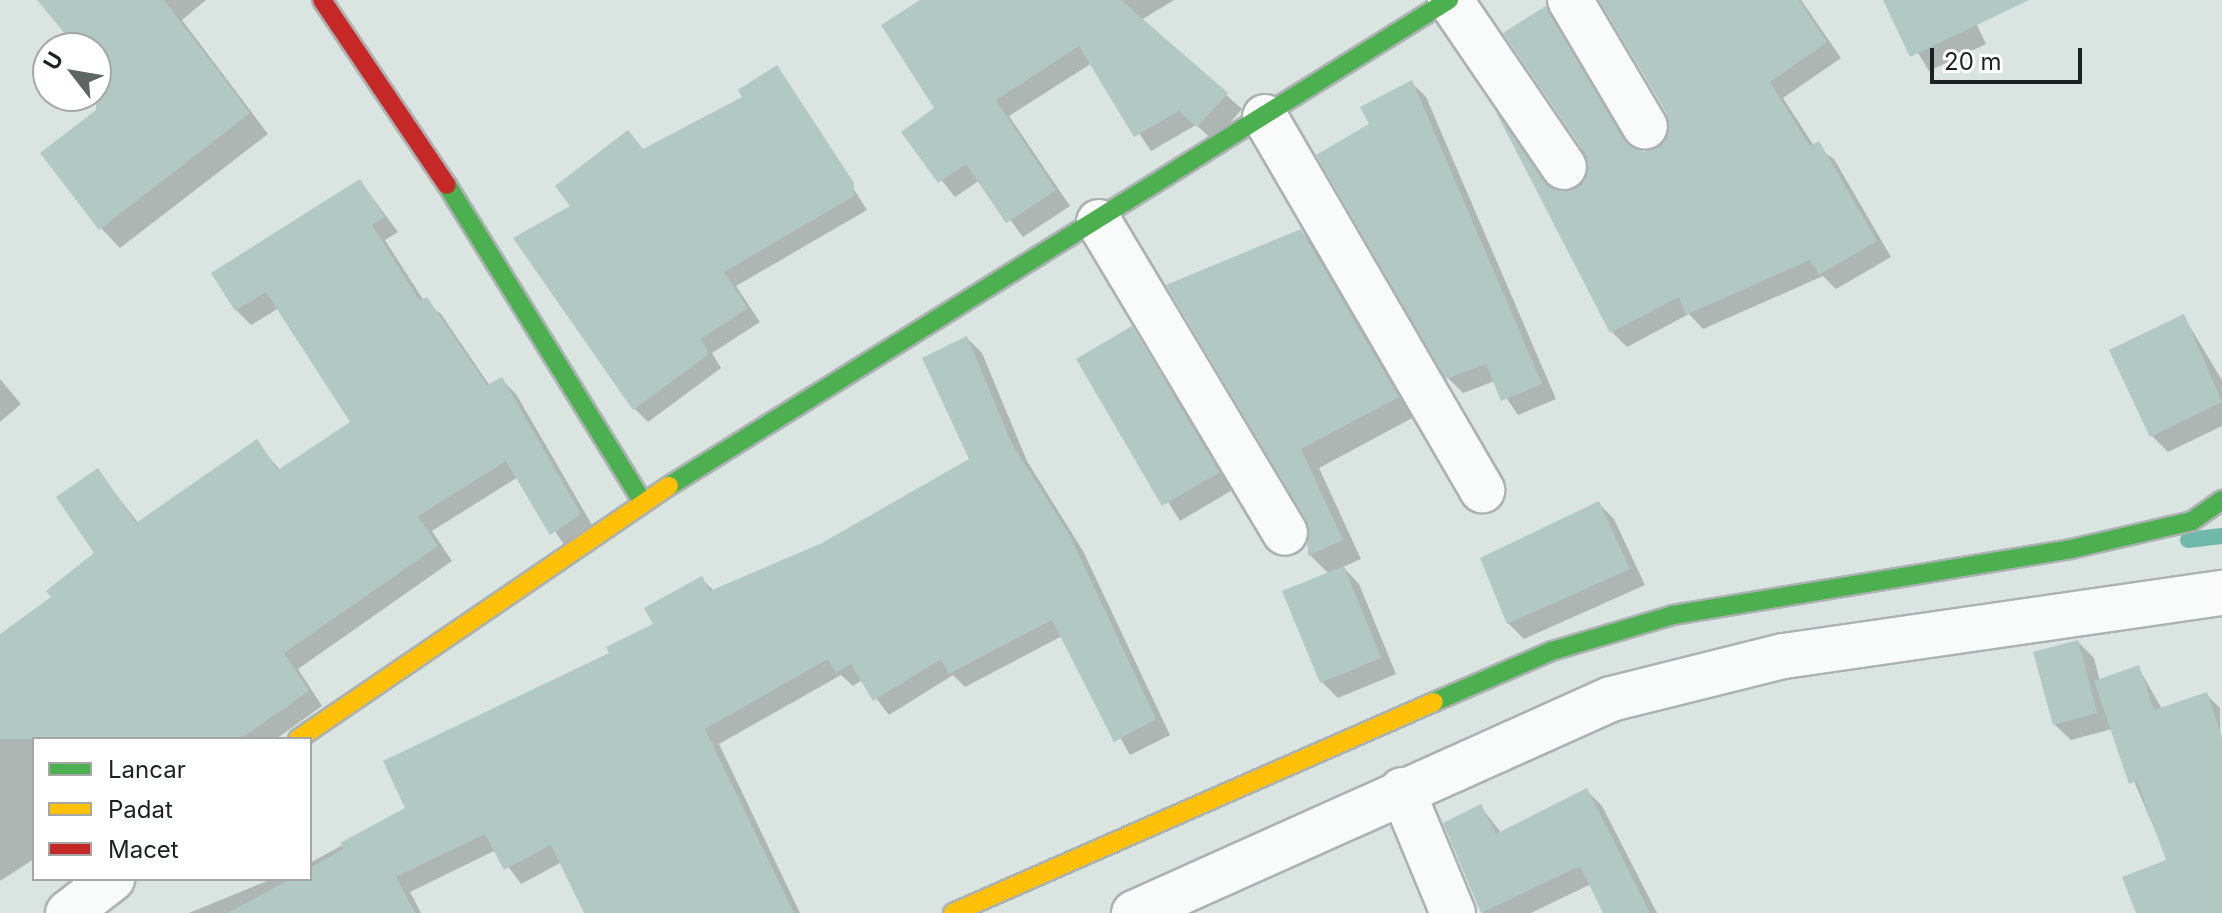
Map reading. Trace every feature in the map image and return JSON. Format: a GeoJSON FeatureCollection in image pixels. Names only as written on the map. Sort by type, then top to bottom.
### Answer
{"type":"FeatureCollection","features":[{"type":"Feature","properties":{"kind":"street"},"geometry":{"type":"LineString","coordinates":[[322,0],[519,291],[643,502]]}},
{"type":"Feature","properties":{"kind":"street"},"geometry":{"type":"LineString","coordinates":[[301,737],[643,502],[1099,222],[1450,0],[1564,167]]}},
{"type":"Feature","properties":{"kind":"street"},"geometry":{"type":"LineString","coordinates":[[1570,0],[1645,127]]}},
{"type":"Feature","properties":{"kind":"street"},"geometry":{"type":"LineString","coordinates":[[1265,117],[1482,490]]}},
{"type":"Feature","properties":{"kind":"street"},"geometry":{"type":"LineString","coordinates":[[1099,222],[1285,533]]}},
{"type":"Feature","properties":{"kind":"street"},"geometry":{"type":"LineString","coordinates":[[953,913],[1552,651],[1673,615],[2127,536],[2192,521],[2222,500]]}},
{"type":"Feature","properties":{"kind":"street"},"geometry":{"type":"LineString","coordinates":[[1134,913],[1402,790],[1611,699],[1697,674],[2222,593]]}},
{"type":"Feature","properties":{"kind":"street"},"geometry":{"type":"LineString","coordinates":[[1402,790],[1453,913]]}},
{"type":"Feature","properties":{"kind":"street"},"geometry":{"type":"LineString","coordinates":[[68,913],[109,881]]}},
{"type":"Feature","properties":{"kind":"building"},"geometry":{"type":"Polygon","coordinates":[[[37,0],[164,0],[250,113],[99,230],[40,153],[93,112],[112,112],[112,32],[64,32],[37,0]]]}},
{"type":"Feature","properties":{"kind":"building"},"geometry":{"type":"Polygon","coordinates":[[[920,0],[1121,0],[1228,93],[1197,127],[1179,111],[1134,137],[1079,46],[996,100],[1056,190],[1006,223],[966,164],[938,183],[901,132],[934,108],[881,25],[920,0]]]}},
{"type":"Feature","properties":{"kind":"building"},"geometry":{"type":"Polygon","coordinates":[[[1599,0],[1799,0],[1827,42],[1770,82],[1810,146],[1819,141],[1877,241],[1819,275],[1810,260],[1686,315],[1679,297],[1610,333],[1496,112],[1553,189],[1567,192],[1586,178],[1585,153],[1503,33],[1546,6],[1624,140],[1644,152],[1666,140],[1667,114],[1599,0]]]}},
{"type":"Feature","properties":{"kind":"building"},"geometry":{"type":"Polygon","coordinates":[[[1883,0],[2029,0],[1910,57],[1883,0]]]}},
{"type":"Feature","properties":{"kind":"building"},"geometry":{"type":"Polygon","coordinates":[[[777,65],[854,183],[854,196],[724,272],[748,308],[701,339],[709,354],[633,410],[513,238],[570,206],[555,186],[628,130],[643,149],[742,97],[738,90],[777,65]]]}},
{"type":"Feature","properties":{"kind":"building"},"geometry":{"type":"Polygon","coordinates":[[[1412,80],[1542,384],[1501,401],[1486,364],[1446,379],[1316,155],[1369,124],[1360,107],[1412,80]]]}},
{"type":"Feature","properties":{"kind":"building"},"geometry":{"type":"Polygon","coordinates":[[[360,179],[385,217],[372,225],[420,301],[427,297],[487,385],[502,377],[581,514],[550,535],[506,461],[418,516],[438,546],[284,653],[309,691],[243,737],[0,739],[0,634],[51,597],[46,591],[94,553],[56,497],[98,468],[136,523],[257,439],[278,470],[350,422],[266,292],[235,311],[211,273],[360,179]]]}},
{"type":"Feature","properties":{"kind":"building"},"geometry":{"type":"Polygon","coordinates":[[[1301,229],[1399,397],[1301,449],[1343,540],[1308,556],[1306,520],[1166,285],[1301,229]]]}},
{"type":"Feature","properties":{"kind":"building"},"geometry":{"type":"Polygon","coordinates":[[[2184,314],[2222,402],[2150,437],[2109,350],[2184,314]]]}},
{"type":"Feature","properties":{"kind":"building"},"geometry":{"type":"Polygon","coordinates":[[[1132,326],[1220,472],[1162,506],[1076,359],[1132,326]]]}},
{"type":"Feature","properties":{"kind":"building"},"geometry":{"type":"Polygon","coordinates":[[[967,336],[1012,444],[1069,534],[1156,719],[1114,742],[1052,620],[949,674],[941,659],[873,701],[851,664],[836,673],[828,659],[705,729],[794,913],[584,913],[551,845],[504,870],[485,834],[396,877],[415,913],[228,913],[286,881],[312,881],[312,867],[343,849],[340,843],[405,808],[383,761],[609,653],[606,647],[653,624],[644,608],[702,576],[710,591],[822,543],[969,459],[922,358],[967,336]]]}},
{"type":"Feature","properties":{"kind":"building"},"geometry":{"type":"Polygon","coordinates":[[[1599,501],[1630,569],[1507,624],[1480,558],[1599,501]]]}},
{"type":"Feature","properties":{"kind":"building"},"geometry":{"type":"Polygon","coordinates":[[[1344,566],[1381,658],[1320,683],[1282,591],[1344,566]]]}},
{"type":"Feature","properties":{"kind":"building"},"geometry":{"type":"Polygon","coordinates":[[[2078,640],[2097,713],[2053,725],[2033,652],[2078,640]]]}},
{"type":"Feature","properties":{"kind":"building"},"geometry":{"type":"Polygon","coordinates":[[[2139,665],[2154,710],[2207,692],[2222,738],[2222,913],[2136,913],[2122,877],[2166,860],[2137,781],[2129,784],[2094,681],[2139,665]]]}},
{"type":"Feature","properties":{"kind":"building"},"geometry":{"type":"Polygon","coordinates":[[[1587,788],[1650,913],[1603,913],[1580,866],[1481,913],[1443,823],[1481,804],[1496,834],[1587,788]]]}},
{"type":"Feature","properties":{"kind":"waterway"},"geometry":{"type":"LineString","coordinates":[[2188,540],[2222,536]]}},
{"type":"Feature","properties":{"kind":"traffic: fast"},"geometry":{"type":"LineString","coordinates":[[669,486],[1449,0]]}},
{"type":"Feature","properties":{"kind":"traffic: fast"},"geometry":{"type":"LineString","coordinates":[[447,185],[643,502]]}},
{"type":"Feature","properties":{"kind":"traffic: fast"},"geometry":{"type":"LineString","coordinates":[[1434,702],[1552,651],[1673,615],[2071,549],[2192,521],[2222,500]]}},
{"type":"Feature","properties":{"kind":"traffic: slow"},"geometry":{"type":"LineString","coordinates":[[301,737],[669,486]]}},
{"type":"Feature","properties":{"kind":"traffic: slow"},"geometry":{"type":"LineString","coordinates":[[953,913],[1434,702]]}},
{"type":"Feature","properties":{"kind":"traffic: jam"},"geometry":{"type":"LineString","coordinates":[[322,0],[447,185]]}}]}
